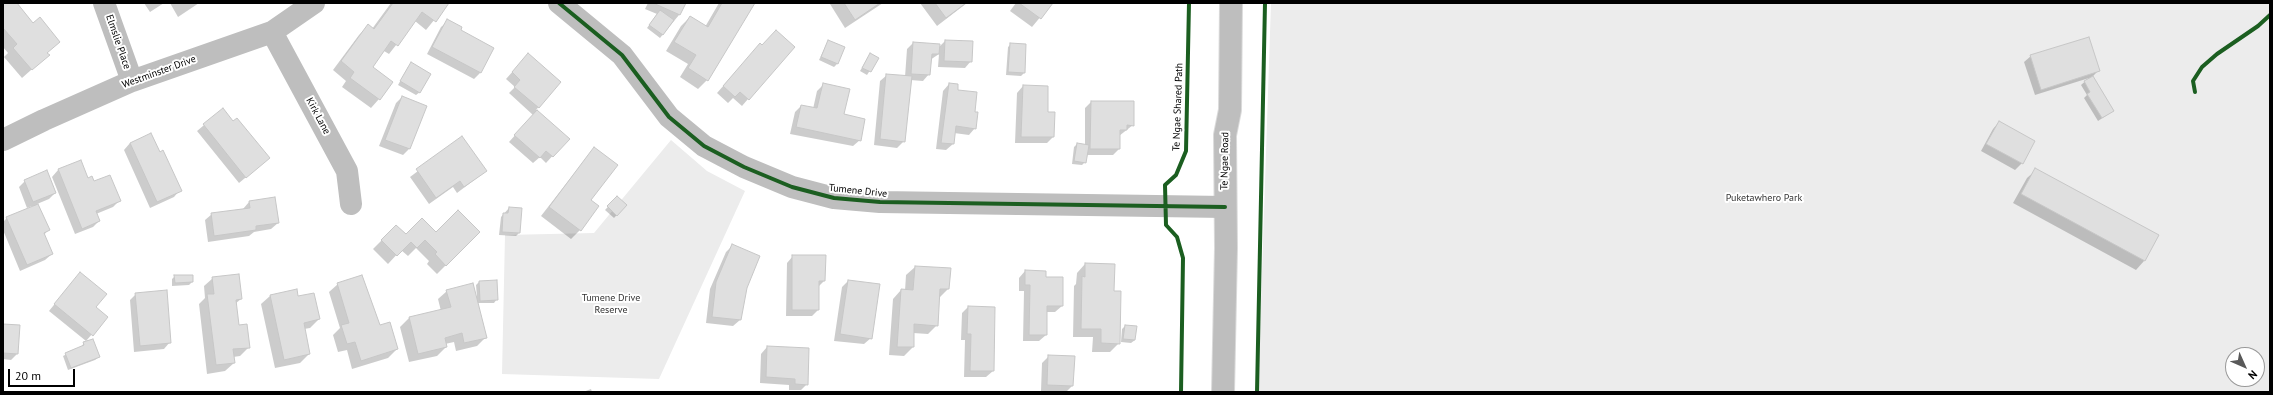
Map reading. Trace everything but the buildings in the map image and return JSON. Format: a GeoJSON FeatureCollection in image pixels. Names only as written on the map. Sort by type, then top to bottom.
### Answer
{"type":"FeatureCollection","features":[{"type":"Feature","properties":{"kind":"main road","name":"Elmslie Place"},"geometry":{"type":"LineString","coordinates":[[104,3],[132,81]]}},
{"type":"Feature","properties":{"kind":"main road","name":"Westminster Drive"},"geometry":{"type":"LineString","coordinates":[[3,140],[132,81],[272,32],[314,3]]}},
{"type":"Feature","properties":{"kind":"main road","name":"Tumene Drive"},"geometry":{"type":"LineString","coordinates":[[559,3],[590,26],[622,55],[669,116],[704,146],[744,167],[792,187],[834,198],[880,202],[1203,205],[1225,207]]}},
{"type":"Feature","properties":{"kind":"main road","name":"Te Ngae Road"},"geometry":{"type":"LineString","coordinates":[[1223,392],[1225,135],[1230,110],[1231,3]]}},
{"type":"Feature","properties":{"kind":"main road","name":"Kirk Lane"},"geometry":{"type":"LineString","coordinates":[[272,32],[347,171],[351,204]]}},
{"type":"Feature","properties":{"kind":"green space","name":"Puketawhero Park"},"geometry":{"type":"Polygon","coordinates":[[[1271,3],[2270,3],[2270,392],[1258,392],[1271,3]]]}},
{"type":"Feature","properties":{"kind":"green space","name":"Tumene Drive Reserve"},"geometry":{"type":"Polygon","coordinates":[[[671,140],[707,171],[745,191],[659,379],[502,374],[505,235],[594,233],[671,140]]]}},
{"type":"Feature","properties":{"kind":"cycle path"},"geometry":{"type":"LineString","coordinates":[[559,3],[622,55],[669,117],[704,146],[744,167],[792,187],[834,198],[880,202],[1225,207]]}},
{"type":"Feature","properties":{"kind":"cycle path","name":"Te Ngae Shared Path"},"geometry":{"type":"LineString","coordinates":[[1181,392],[1183,258],[1177,237],[1166,225],[1165,185],[1176,175],[1186,151],[1189,3]]}},
{"type":"Feature","properties":{"kind":"cycle path"},"geometry":{"type":"LineString","coordinates":[[1257,392],[1265,3]]}},
{"type":"Feature","properties":{"kind":"cycle path"},"geometry":{"type":"LineString","coordinates":[[2195,92],[2193,81],[2202,67],[2217,54],[2258,26],[2270,15]]}}]}
